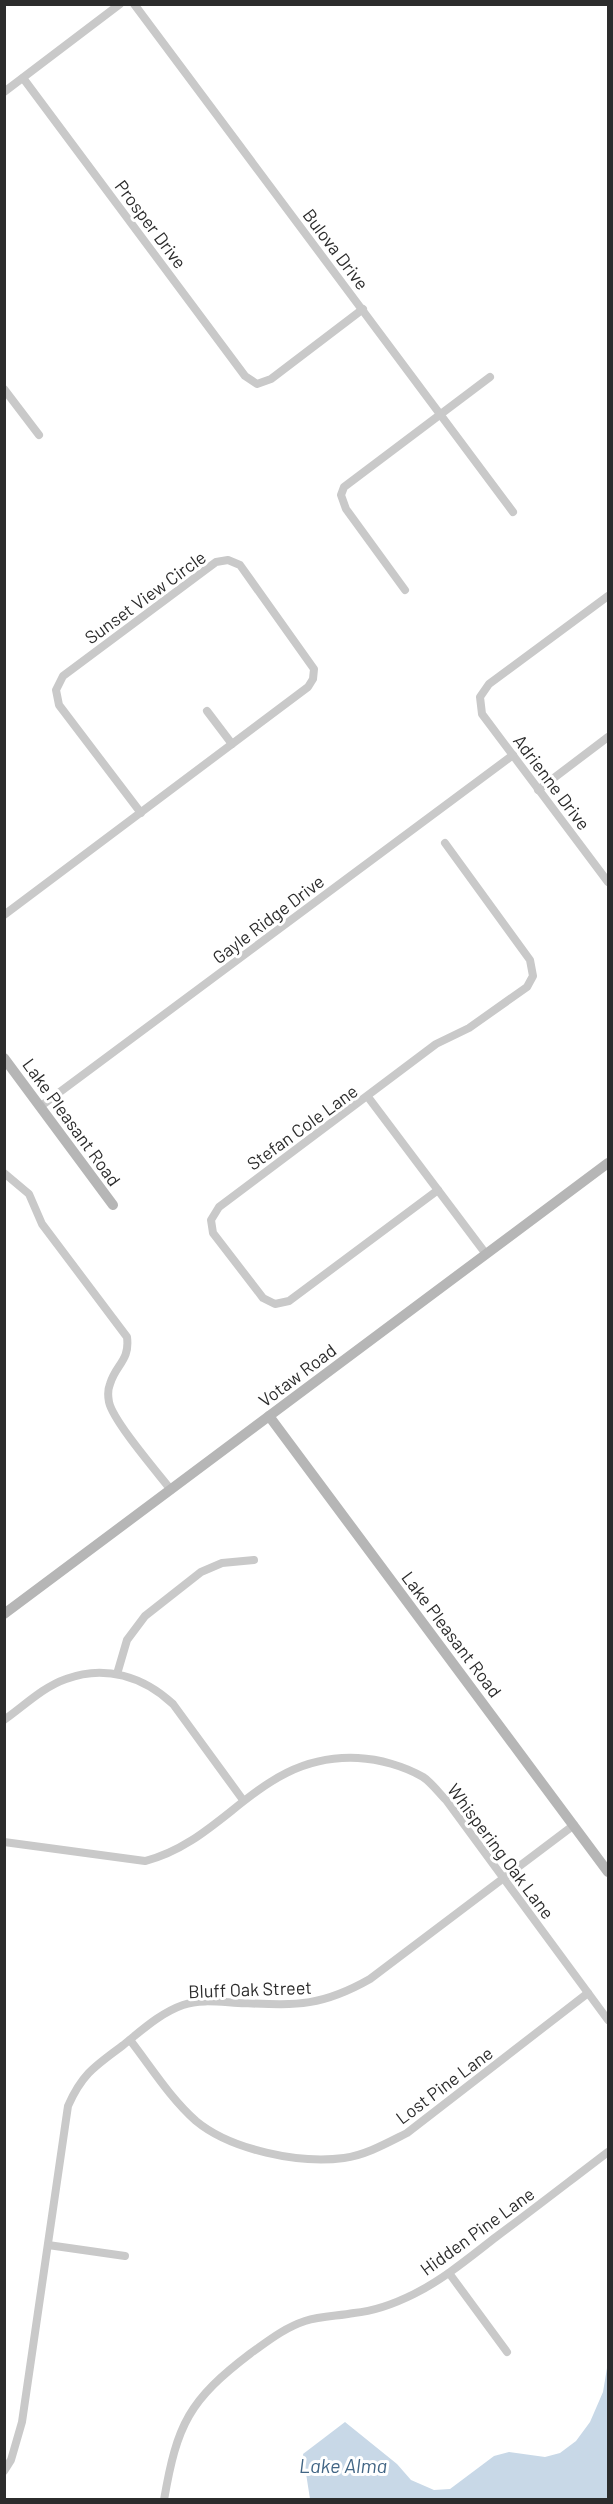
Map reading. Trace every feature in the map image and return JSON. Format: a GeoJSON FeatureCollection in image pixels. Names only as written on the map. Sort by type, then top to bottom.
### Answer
{"type":"FeatureCollection","features":[{"type":"Feature","properties":{"kind":"street"},"geometry":{"type":"LineString","coordinates":[[4,92],[120,4]]}},
{"type":"Feature","properties":{"kind":"street","name":"Bulova Drive"},"geometry":{"type":"LineString","coordinates":[[134,4],[513,512]]}},
{"type":"Feature","properties":{"kind":"street","name":"Prosper Drive"},"geometry":{"type":"LineString","coordinates":[[23,78],[245,376],[257,384],[271,379],[363,309]]}},
{"type":"Feature","properties":{"kind":"street"},"geometry":{"type":"LineString","coordinates":[[405,590],[346,509],[341,495],[344,487],[351,479],[490,377]]}},
{"type":"Feature","properties":{"kind":"street"},"geometry":{"type":"LineString","coordinates":[[4,389],[39,435]]}},
{"type":"Feature","properties":{"kind":"street","name":"Sunset View Circle"},"geometry":{"type":"LineString","coordinates":[[4,915],[141,813],[308,687],[313,679],[314,669],[240,565],[228,560],[216,562],[63,676],[56,690],[59,705],[141,813]]}},
{"type":"Feature","properties":{"kind":"street","name":"Adrienne Drive"},"geometry":{"type":"LineString","coordinates":[[609,596],[489,684],[480,697],[482,714],[609,882]]}},
{"type":"Feature","properties":{"kind":"street"},"geometry":{"type":"LineString","coordinates":[[207,711],[232,744]]}},
{"type":"Feature","properties":{"kind":"street"},"geometry":{"type":"LineString","coordinates":[[538,789],[609,737]]}},
{"type":"Feature","properties":{"kind":"street","name":"Gayle Ridge Drive"},"geometry":{"type":"LineString","coordinates":[[41,1106],[513,755]]}},
{"type":"Feature","properties":{"kind":"street","name":"Stefan Cole Lane"},"geometry":{"type":"LineString","coordinates":[[438,1190],[289,1301],[275,1304],[263,1298],[213,1233],[211,1220],[219,1207],[436,1044],[469,1028],[527,987],[532,976],[530,960],[445,843]]}},
{"type":"Feature","properties":{"kind":"street","name":"Lake Pleasant Road"},"geometry":{"type":"LineString","coordinates":[[4,1058],[113,1205]]}},
{"type":"Feature","properties":{"kind":"street"},"geometry":{"type":"LineString","coordinates":[[368,1097],[486,1254]]}},
{"type":"Feature","properties":{"kind":"street","name":"Votaw Road"},"geometry":{"type":"LineString","coordinates":[[4,1614],[609,1163]]}},
{"type":"Feature","properties":{"kind":"street"},"geometry":{"type":"LineString","coordinates":[[4,1173],[29,1194],[42,1224],[127,1337],[126,1359],[112,1380],[109,1402],[115,1416],[171,1490]]}},
{"type":"Feature","properties":{"kind":"street","name":"Lake Pleasant Road"},"geometry":{"type":"LineString","coordinates":[[269,1416],[609,1872]]}},
{"type":"Feature","properties":{"kind":"street"},"geometry":{"type":"LineString","coordinates":[[117,1674],[127,1640],[145,1616],[201,1572],[222,1563],[254,1560]]}},
{"type":"Feature","properties":{"kind":"street"},"geometry":{"type":"LineString","coordinates":[[4,1720],[47,1688],[67,1678],[88,1674],[117,1674],[140,1680],[160,1692],[173,1704],[243,1800]]}},
{"type":"Feature","properties":{"kind":"street","name":"Whispering Oak Lane"},"geometry":{"type":"LineString","coordinates":[[4,1842],[145,1861],[166,1856],[185,1846],[243,1800],[304,1763],[335,1757],[373,1759],[424,1778],[446,1800],[609,2020]]}},
{"type":"Feature","properties":{"kind":"street","name":"Bluff Oak Street"},"geometry":{"type":"LineString","coordinates":[[4,2471],[11,2460],[22,2422],[68,2106],[77,2085],[89,2071],[162,2016],[184,2005],[207,2002],[292,2004],[321,2001],[345,1994],[370,1979],[574,1825]]}},
{"type":"Feature","properties":{"kind":"street","name":"Lost Pine Lane"},"geometry":{"type":"LineString","coordinates":[[130,2040],[177,2102],[198,2122],[226,2140],[252,2149],[308,2159],[344,2158],[375,2149],[407,2133],[588,1993]]}},
{"type":"Feature","properties":{"kind":"street","name":"Hidden Pine Lane"},"geometry":{"type":"LineString","coordinates":[[164,2499],[172,2455],[182,2426],[199,2400],[221,2376],[280,2332],[304,2321],[385,2306],[415,2293],[449,2273],[609,2152]]}},
{"type":"Feature","properties":{"kind":"street"},"geometry":{"type":"LineString","coordinates":[[48,2245],[125,2256]]}},
{"type":"Feature","properties":{"kind":"street"},"geometry":{"type":"LineString","coordinates":[[449,2273],[507,2352]]}},
{"type":"Feature","properties":{"kind":"water","name":"Lake Alma"},"geometry":{"type":"Polygon","coordinates":[[[608,2362],[608,2499],[310,2499],[303,2454],[345,2422],[397,2464],[411,2480],[434,2490],[450,2489],[494,2456],[509,2452],[545,2457],[560,2453],[576,2441],[590,2422],[603,2392],[608,2362]]]}}]}
